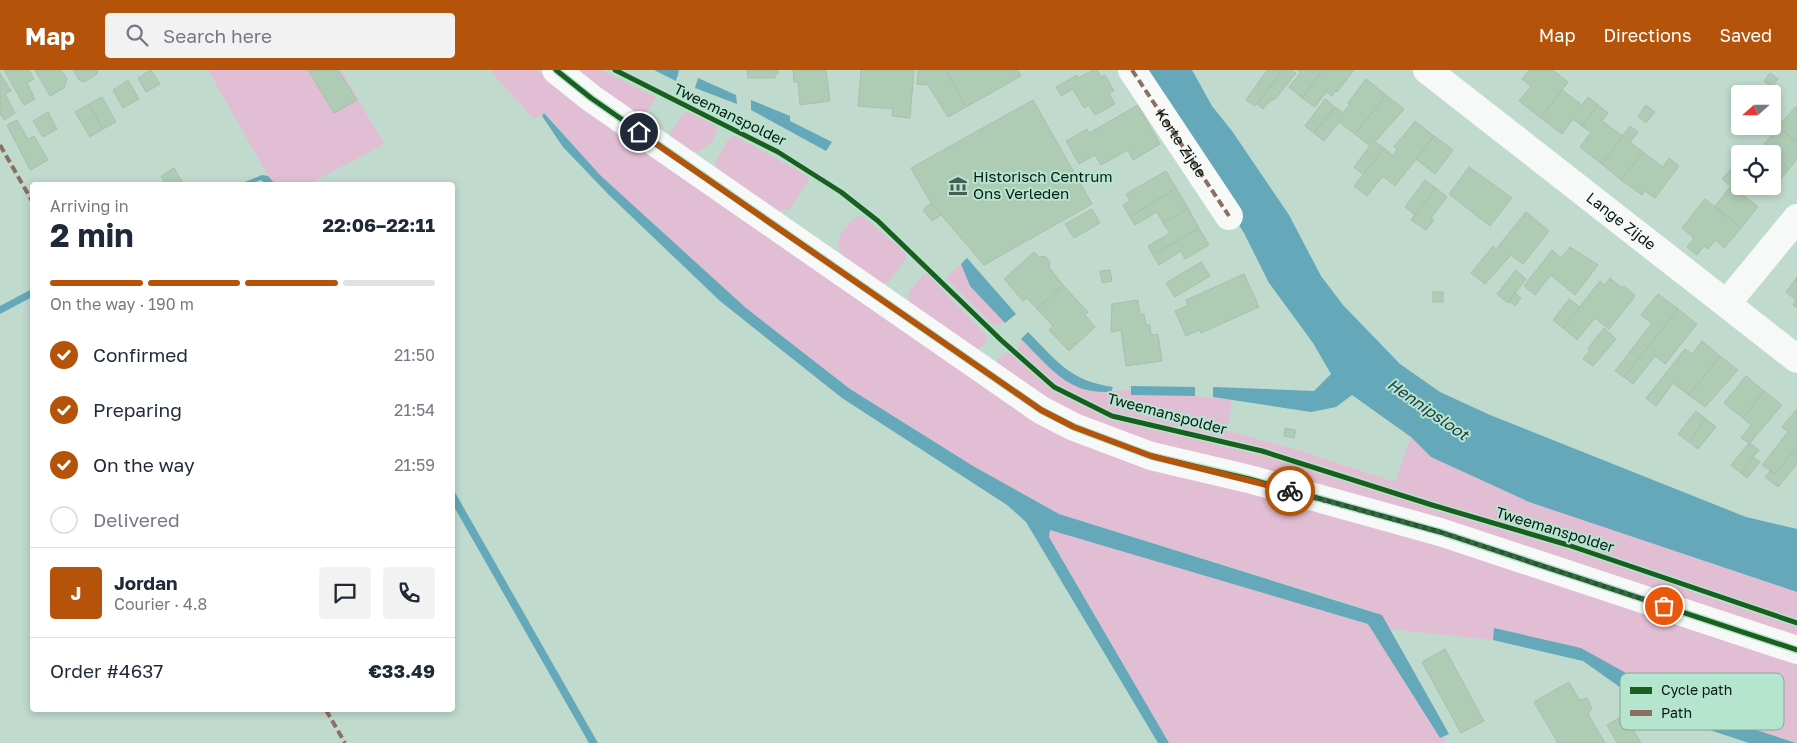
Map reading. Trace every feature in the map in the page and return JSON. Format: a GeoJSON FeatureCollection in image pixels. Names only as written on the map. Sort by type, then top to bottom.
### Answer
{"type":"FeatureCollection","features":[{"type":"Feature","properties":{"kind":"street"},"geometry":{"type":"LineString","coordinates":[[556,70],[591,98],[846,276],[1041,410],[1074,427],[1151,456],[1249,479],[1440,532],[1797,650]]}},
{"type":"Feature","properties":{"kind":"street","name":"Korte Zijde"},"geometry":{"type":"LineString","coordinates":[[1132,70],[1229,216]]}},
{"type":"Feature","properties":{"kind":"street","name":"Lange Zijde"},"geometry":{"type":"LineString","coordinates":[[1443,75],[1797,359]]}},
{"type":"Feature","properties":{"kind":"street"},"geometry":{"type":"LineString","coordinates":[[1727,303],[1797,218]]}},
{"type":"Feature","properties":{"kind":"path"},"geometry":{"type":"LineString","coordinates":[[1640,70],[1655,82],[1664,70]]}},
{"type":"Feature","properties":{"kind":"shaded area"},"geometry":{"type":"Polygon","coordinates":[[[208,70],[341,70],[384,144],[313,182],[273,182],[268,176],[208,70]]]}},
{"type":"Feature","properties":{"kind":"shaded area"},"geometry":{"type":"Polygon","coordinates":[[[492,70],[537,70],[591,111],[1017,407],[1797,660],[1797,743],[1757,730],[1784,730],[1784,673],[1626,673],[1495,628],[1493,640],[1389,629],[1382,615],[1363,608],[1059,514],[973,466],[850,389],[746,308],[601,176],[545,113],[534,119],[491,72],[492,70]]]}},
{"type":"Feature","properties":{"kind":"shaded area"},"geometry":{"type":"Polygon","coordinates":[[[573,70],[601,70],[656,97],[648,111],[641,118],[573,70]]]}},
{"type":"Feature","properties":{"kind":"shaded area"},"geometry":{"type":"Polygon","coordinates":[[[686,111],[717,126],[714,137],[708,145],[700,150],[689,153],[671,140],[670,133],[686,111]]]}},
{"type":"Feature","properties":{"kind":"shaded area"},"geometry":{"type":"Polygon","coordinates":[[[735,136],[810,177],[789,210],[775,211],[718,173],[715,163],[729,138],[735,136]]]}},
{"type":"Feature","properties":{"kind":"shaded area"},"geometry":{"type":"Polygon","coordinates":[[[858,216],[862,216],[906,253],[906,259],[889,281],[878,284],[848,262],[841,254],[838,246],[839,238],[858,216]]]}},
{"type":"Feature","properties":{"kind":"shaded area"},"geometry":{"type":"Polygon","coordinates":[[[961,264],[970,286],[1005,323],[993,325],[946,278],[961,264]]]}},
{"type":"Feature","properties":{"kind":"shaded area"},"geometry":{"type":"Polygon","coordinates":[[[924,274],[927,274],[987,336],[982,346],[976,350],[911,308],[908,293],[924,274]]]}},
{"type":"Feature","properties":{"kind":"shaded area"},"geometry":{"type":"Polygon","coordinates":[[[1021,339],[1059,376],[1077,387],[1096,392],[1111,392],[1113,390],[1136,391],[1132,394],[1195,396],[1232,400],[1227,431],[1298,450],[1395,482],[1411,437],[1431,457],[1529,502],[1797,592],[1797,638],[1170,451],[1073,416],[994,363],[1003,355],[1018,348],[1021,339]]]}},
{"type":"Feature","properties":{"kind":"shaded area"},"geometry":{"type":"Polygon","coordinates":[[[1050,529],[1368,624],[1439,737],[1444,736],[1446,740],[1441,743],[1169,743],[1049,537],[1050,529]]]}},
{"type":"Feature","properties":{"kind":"water"},"geometry":{"type":"Polygon","coordinates":[[[654,70],[677,70],[679,71],[676,81],[654,70]]]}},
{"type":"Feature","properties":{"kind":"water","name":"Hennipsloot"},"geometry":{"type":"Polygon","coordinates":[[[1142,70],[1192,70],[1212,106],[1232,131],[1289,215],[1321,276],[1343,305],[1400,364],[1440,392],[1490,415],[1746,517],[1797,529],[1797,592],[1529,502],[1431,457],[1411,437],[1352,395],[1336,407],[1311,412],[1213,397],[1213,387],[1314,391],[1331,374],[1313,343],[1269,283],[1244,233],[1142,70]]]}},
{"type":"Feature","properties":{"kind":"water"},"geometry":{"type":"Polygon","coordinates":[[[698,78],[736,95],[737,104],[695,88],[698,78]]]}},
{"type":"Feature","properties":{"kind":"water"},"geometry":{"type":"Polygon","coordinates":[[[751,100],[790,116],[790,121],[832,142],[826,151],[751,110],[751,100]]]}},
{"type":"Feature","properties":{"kind":"water"},"geometry":{"type":"Polygon","coordinates":[[[544,113],[601,176],[746,308],[850,389],[973,466],[1059,514],[1382,615],[1449,734],[1440,738],[1368,624],[1050,530],[1049,537],[1169,743],[1158,743],[1026,522],[1007,505],[842,398],[720,301],[609,195],[563,147],[542,116],[544,113]]]}},
{"type":"Feature","properties":{"kind":"water"},"geometry":{"type":"Polygon","coordinates":[[[262,175],[268,176],[273,182],[263,182],[261,180],[244,182],[262,175]]]}},
{"type":"Feature","properties":{"kind":"water"},"geometry":{"type":"Polygon","coordinates":[[[967,258],[1016,314],[1005,323],[970,286],[961,264],[967,258]]]}},
{"type":"Feature","properties":{"kind":"water"},"geometry":{"type":"Polygon","coordinates":[[[30,290],[30,298],[0,314],[0,306],[30,290]]]}},
{"type":"Feature","properties":{"kind":"water"},"geometry":{"type":"Polygon","coordinates":[[[1028,332],[1065,368],[1086,380],[1113,387],[1111,392],[1096,392],[1077,387],[1059,376],[1021,339],[1028,332]]]}},
{"type":"Feature","properties":{"kind":"water"},"geometry":{"type":"Polygon","coordinates":[[[1131,386],[1195,387],[1195,396],[1131,395],[1131,386]]]}},
{"type":"Feature","properties":{"kind":"water"},"geometry":{"type":"Polygon","coordinates":[[[455,493],[598,743],[589,743],[455,508],[455,493]]]}},
{"type":"Feature","properties":{"kind":"water"},"geometry":{"type":"Polygon","coordinates":[[[1494,628],[1581,648],[1626,673],[1620,673],[1620,687],[1583,661],[1493,640],[1494,628]]]}},
{"type":"Feature","properties":{"kind":"water"},"geometry":{"type":"Polygon","coordinates":[[[1710,730],[1756,730],[1796,743],[1749,743],[1710,730]]]}},
{"type":"Feature","properties":{"kind":"building"},"geometry":{"type":"Polygon","coordinates":[[[4,70],[29,70],[34,79],[27,83],[35,99],[24,105],[4,70]]]}},
{"type":"Feature","properties":{"kind":"building"},"geometry":{"type":"Polygon","coordinates":[[[35,70],[61,70],[67,79],[64,88],[50,96],[35,70]]]}},
{"type":"Feature","properties":{"kind":"building"},"geometry":{"type":"Polygon","coordinates":[[[73,70],[98,70],[97,74],[84,82],[79,80],[73,70]]]}},
{"type":"Feature","properties":{"kind":"building"},"geometry":{"type":"Polygon","coordinates":[[[151,70],[160,84],[146,92],[138,78],[151,70]]]}},
{"type":"Feature","properties":{"kind":"building"},"geometry":{"type":"Polygon","coordinates":[[[308,70],[338,70],[357,100],[334,113],[308,70]]]}},
{"type":"Feature","properties":{"kind":"building"},"geometry":{"type":"Polygon","coordinates":[[[747,70],[778,70],[778,74],[775,75],[775,78],[748,78],[747,70]]]}},
{"type":"Feature","properties":{"kind":"building"},"geometry":{"type":"Polygon","coordinates":[[[793,70],[826,70],[830,101],[800,105],[798,82],[794,82],[793,70]]]}},
{"type":"Feature","properties":{"kind":"building"},"geometry":{"type":"Polygon","coordinates":[[[861,70],[914,70],[910,118],[892,116],[893,109],[858,106],[861,70]]]}},
{"type":"Feature","properties":{"kind":"building"},"geometry":{"type":"Polygon","coordinates":[[[918,70],[946,70],[966,107],[948,117],[928,85],[917,84],[918,70]]]}},
{"type":"Feature","properties":{"kind":"building"},"geometry":{"type":"Polygon","coordinates":[[[946,70],[1018,70],[1021,76],[966,107],[946,70]]]}},
{"type":"Feature","properties":{"kind":"building"},"geometry":{"type":"Polygon","coordinates":[[[1093,70],[1097,70],[1101,77],[1105,75],[1114,91],[1109,93],[1115,104],[1095,115],[1089,105],[1084,108],[1073,89],[1061,96],[1056,87],[1077,75],[1078,78],[1093,70]]]}},
{"type":"Feature","properties":{"kind":"building"},"geometry":{"type":"Polygon","coordinates":[[[1267,70],[1283,70],[1255,106],[1246,100],[1267,70]]]}},
{"type":"Feature","properties":{"kind":"building"},"geometry":{"type":"Polygon","coordinates":[[[1283,70],[1292,70],[1296,73],[1275,99],[1270,101],[1263,109],[1257,104],[1283,70]]]}},
{"type":"Feature","properties":{"kind":"building"},"geometry":{"type":"Polygon","coordinates":[[[1297,70],[1323,70],[1302,98],[1289,87],[1301,72],[1297,70]]]}},
{"type":"Feature","properties":{"kind":"building"},"geometry":{"type":"Polygon","coordinates":[[[1323,70],[1354,70],[1337,92],[1336,90],[1332,96],[1326,92],[1315,107],[1302,98],[1323,70]]]}},
{"type":"Feature","properties":{"kind":"building"},"geometry":{"type":"Polygon","coordinates":[[[1529,70],[1553,70],[1568,82],[1541,118],[1519,101],[1531,86],[1522,79],[1529,70]]]}},
{"type":"Feature","properties":{"kind":"building"},"geometry":{"type":"Polygon","coordinates":[[[0,73],[11,91],[5,94],[15,113],[4,120],[0,113],[0,73]]]}},
{"type":"Feature","properties":{"kind":"building"},"geometry":{"type":"Polygon","coordinates":[[[1770,73],[1778,79],[1774,85],[1769,85],[1764,81],[1770,73]]]}},
{"type":"Feature","properties":{"kind":"building"},"geometry":{"type":"Polygon","coordinates":[[[1366,79],[1386,95],[1355,134],[1339,122],[1324,141],[1314,133],[1335,107],[1343,113],[1366,79]]]}},
{"type":"Feature","properties":{"kind":"building"},"geometry":{"type":"Polygon","coordinates":[[[128,80],[139,99],[123,108],[113,90],[128,80]]]}},
{"type":"Feature","properties":{"kind":"building"},"geometry":{"type":"Polygon","coordinates":[[[1562,90],[1582,105],[1588,97],[1598,105],[1582,126],[1573,119],[1562,134],[1541,118],[1562,90]]]}},
{"type":"Feature","properties":{"kind":"building"},"geometry":{"type":"Polygon","coordinates":[[[1386,95],[1404,109],[1375,142],[1384,148],[1364,175],[1354,167],[1370,146],[1355,134],[1386,95]]]}},
{"type":"Feature","properties":{"kind":"building"},"geometry":{"type":"Polygon","coordinates":[[[102,97],[116,122],[103,129],[89,104],[102,97]]]}},
{"type":"Feature","properties":{"kind":"building"},"geometry":{"type":"Polygon","coordinates":[[[1325,99],[1335,107],[1314,133],[1305,126],[1325,99]]]}},
{"type":"Feature","properties":{"kind":"building"},"geometry":{"type":"Polygon","coordinates":[[[1033,100],[1092,204],[984,265],[931,203],[911,168],[1033,100]]]}},
{"type":"Feature","properties":{"kind":"building"},"geometry":{"type":"Polygon","coordinates":[[[89,104],[103,129],[90,137],[75,112],[89,104]]]}},
{"type":"Feature","properties":{"kind":"building"},"geometry":{"type":"Polygon","coordinates":[[[1138,105],[1160,144],[1133,160],[1128,150],[1101,165],[1095,155],[1079,164],[1066,141],[1087,129],[1089,133],[1138,105]]]}},
{"type":"Feature","properties":{"kind":"building"},"geometry":{"type":"Polygon","coordinates":[[[1598,105],[1608,113],[1602,121],[1623,136],[1602,164],[1580,147],[1591,132],[1582,126],[1598,105]]]}},
{"type":"Feature","properties":{"kind":"building"},"geometry":{"type":"Polygon","coordinates":[[[1646,105],[1655,112],[1646,123],[1638,116],[1646,105]]]}},
{"type":"Feature","properties":{"kind":"building"},"geometry":{"type":"Polygon","coordinates":[[[1795,107],[1797,108],[1797,142],[1781,129],[1781,123],[1795,107]]]}},
{"type":"Feature","properties":{"kind":"building"},"geometry":{"type":"Polygon","coordinates":[[[48,112],[57,129],[43,137],[33,121],[48,112]]]}},
{"type":"Feature","properties":{"kind":"building"},"geometry":{"type":"Polygon","coordinates":[[[17,120],[28,139],[34,136],[48,160],[30,170],[7,125],[17,120]]]}},
{"type":"Feature","properties":{"kind":"building"},"geometry":{"type":"Polygon","coordinates":[[[1415,121],[1434,136],[1395,186],[1383,176],[1367,196],[1354,186],[1384,148],[1393,156],[1397,150],[1394,147],[1415,121]]]}},
{"type":"Feature","properties":{"kind":"building"},"geometry":{"type":"Polygon","coordinates":[[[1630,126],[1638,132],[1630,142],[1643,152],[1621,180],[1602,164],[1630,126]]]}},
{"type":"Feature","properties":{"kind":"building"},"geometry":{"type":"Polygon","coordinates":[[[1781,129],[1797,142],[1797,159],[1789,169],[1781,162],[1781,145],[1764,145],[1772,135],[1781,135],[1781,129]]]}},
{"type":"Feature","properties":{"kind":"building"},"geometry":{"type":"Polygon","coordinates":[[[1434,136],[1453,150],[1435,174],[1416,159],[1434,136]]]}},
{"type":"Feature","properties":{"kind":"building"},"geometry":{"type":"Polygon","coordinates":[[[1643,152],[1663,167],[1669,158],[1679,166],[1655,198],[1645,191],[1642,195],[1621,180],[1643,152]]]}},
{"type":"Feature","properties":{"kind":"building"},"geometry":{"type":"Polygon","coordinates":[[[1781,163],[1789,169],[1781,179],[1781,163]]]}},
{"type":"Feature","properties":{"kind":"building"},"geometry":{"type":"Polygon","coordinates":[[[1469,167],[1512,198],[1490,226],[1449,194],[1469,167]]]}},
{"type":"Feature","properties":{"kind":"building"},"geometry":{"type":"Polygon","coordinates":[[[174,168],[182,182],[164,182],[161,176],[174,168]]]}},
{"type":"Feature","properties":{"kind":"building"},"geometry":{"type":"Polygon","coordinates":[[[1731,169],[1731,186],[1722,179],[1731,169]]]}},
{"type":"Feature","properties":{"kind":"building"},"geometry":{"type":"Polygon","coordinates":[[[1166,171],[1176,188],[1130,217],[1123,205],[1130,201],[1126,194],[1166,171]]]}},
{"type":"Feature","properties":{"kind":"building"},"geometry":{"type":"Polygon","coordinates":[[[1425,180],[1436,188],[1415,215],[1405,207],[1425,180]]]}},
{"type":"Feature","properties":{"kind":"building"},"geometry":{"type":"Polygon","coordinates":[[[1731,186],[1731,195],[1743,195],[1758,207],[1741,228],[1715,206],[1731,186]]]}},
{"type":"Feature","properties":{"kind":"building"},"geometry":{"type":"Polygon","coordinates":[[[1176,188],[1188,208],[1163,223],[1157,212],[1135,225],[1130,217],[1176,188]]]}},
{"type":"Feature","properties":{"kind":"building"},"geometry":{"type":"Polygon","coordinates":[[[1436,188],[1447,197],[1431,218],[1434,220],[1426,230],[1411,220],[1436,188]]]}},
{"type":"Feature","properties":{"kind":"building"},"geometry":{"type":"Polygon","coordinates":[[[1705,199],[1741,228],[1724,248],[1716,240],[1708,249],[1704,246],[1697,255],[1687,247],[1694,238],[1682,228],[1705,199]]]}},
{"type":"Feature","properties":{"kind":"building"},"geometry":{"type":"Polygon","coordinates":[[[931,203],[941,215],[932,221],[923,210],[931,203]]]}},
{"type":"Feature","properties":{"kind":"building"},"geometry":{"type":"Polygon","coordinates":[[[1188,208],[1199,228],[1153,255],[1148,246],[1170,233],[1163,223],[1188,208]]]}},
{"type":"Feature","properties":{"kind":"building"},"geometry":{"type":"Polygon","coordinates":[[[1092,209],[1100,223],[1074,238],[1065,224],[1092,209]]]}},
{"type":"Feature","properties":{"kind":"building"},"geometry":{"type":"Polygon","coordinates":[[[1526,212],[1549,231],[1523,264],[1511,255],[1485,284],[1471,273],[1493,246],[1496,249],[1526,212]]]}},
{"type":"Feature","properties":{"kind":"building"},"geometry":{"type":"Polygon","coordinates":[[[1199,228],[1209,245],[1185,259],[1181,251],[1159,265],[1153,255],[1199,228]]]}},
{"type":"Feature","properties":{"kind":"building"},"geometry":{"type":"Polygon","coordinates":[[[1570,247],[1598,265],[1575,295],[1551,275],[1535,295],[1524,286],[1552,250],[1561,258],[1570,247]]]}},
{"type":"Feature","properties":{"kind":"building"},"geometry":{"type":"Polygon","coordinates":[[[1034,252],[1039,257],[1045,256],[1050,262],[1049,267],[1063,285],[1037,309],[1027,298],[1023,301],[1004,279],[1034,252]]]}},
{"type":"Feature","properties":{"kind":"building"},"geometry":{"type":"Polygon","coordinates":[[[1201,262],[1210,276],[1175,297],[1166,283],[1201,262]]]}},
{"type":"Feature","properties":{"kind":"building"},"geometry":{"type":"Polygon","coordinates":[[[1110,270],[1112,281],[1102,283],[1100,271],[1110,270]]]}},
{"type":"Feature","properties":{"kind":"building"},"geometry":{"type":"Polygon","coordinates":[[[1516,270],[1526,279],[1508,303],[1497,294],[1516,270]]]}},
{"type":"Feature","properties":{"kind":"building"},"geometry":{"type":"Polygon","coordinates":[[[1244,274],[1259,307],[1201,333],[1199,330],[1186,336],[1175,311],[1188,305],[1186,300],[1244,274]]]}},
{"type":"Feature","properties":{"kind":"building"},"geometry":{"type":"Polygon","coordinates":[[[1797,277],[1797,308],[1793,305],[1796,300],[1786,292],[1797,277]]]}},
{"type":"Feature","properties":{"kind":"building"},"geometry":{"type":"Polygon","coordinates":[[[1610,278],[1622,288],[1624,286],[1635,295],[1634,298],[1609,329],[1595,318],[1577,340],[1563,328],[1600,281],[1605,285],[1610,278]]]}},
{"type":"Feature","properties":{"kind":"building"},"geometry":{"type":"Polygon","coordinates":[[[1063,285],[1088,312],[1085,315],[1095,327],[1069,351],[1049,330],[1053,326],[1037,309],[1063,285]]]}},
{"type":"Feature","properties":{"kind":"building"},"geometry":{"type":"Polygon","coordinates":[[[1433,292],[1443,292],[1443,302],[1433,302],[1433,292]]]}},
{"type":"Feature","properties":{"kind":"building"},"geometry":{"type":"Polygon","coordinates":[[[1515,293],[1521,298],[1515,306],[1509,301],[1515,293]]]}},
{"type":"Feature","properties":{"kind":"building"},"geometry":{"type":"Polygon","coordinates":[[[1658,294],[1678,309],[1624,377],[1615,371],[1652,323],[1641,315],[1658,294]]]}},
{"type":"Feature","properties":{"kind":"building"},"geometry":{"type":"Polygon","coordinates":[[[1569,299],[1580,307],[1563,328],[1553,320],[1569,299]]]}},
{"type":"Feature","properties":{"kind":"building"},"geometry":{"type":"Polygon","coordinates":[[[1138,300],[1140,315],[1144,314],[1146,325],[1150,325],[1151,335],[1158,334],[1162,361],[1126,366],[1121,330],[1111,332],[1112,304],[1138,300]]]}},
{"type":"Feature","properties":{"kind":"building"},"geometry":{"type":"Polygon","coordinates":[[[1678,309],[1697,324],[1665,364],[1655,356],[1633,384],[1624,377],[1678,309]]]}},
{"type":"Feature","properties":{"kind":"building"},"geometry":{"type":"Polygon","coordinates":[[[1604,328],[1616,339],[1593,366],[1583,359],[1590,350],[1588,348],[1604,328]]]}},
{"type":"Feature","properties":{"kind":"building"},"geometry":{"type":"Polygon","coordinates":[[[1702,341],[1720,356],[1689,395],[1673,383],[1656,406],[1646,398],[1685,349],[1692,354],[1702,341]]]}},
{"type":"Feature","properties":{"kind":"building"},"geometry":{"type":"Polygon","coordinates":[[[1720,356],[1738,370],[1705,407],[1689,395],[1720,356]]]}},
{"type":"Feature","properties":{"kind":"building"},"geometry":{"type":"Polygon","coordinates":[[[1746,376],[1764,391],[1743,418],[1724,403],[1746,376]]]}},
{"type":"Feature","properties":{"kind":"building"},"geometry":{"type":"Polygon","coordinates":[[[1764,391],[1782,405],[1750,443],[1759,450],[1741,473],[1731,465],[1749,443],[1741,438],[1751,425],[1743,418],[1764,391]]]}},
{"type":"Feature","properties":{"kind":"building"},"geometry":{"type":"Polygon","coordinates":[[[1797,409],[1797,446],[1775,474],[1762,465],[1788,432],[1782,427],[1797,409]]]}},
{"type":"Feature","properties":{"kind":"building"},"geometry":{"type":"Polygon","coordinates":[[[1696,411],[1706,419],[1689,442],[1678,434],[1696,411]]]}},
{"type":"Feature","properties":{"kind":"building"},"geometry":{"type":"Polygon","coordinates":[[[1706,419],[1716,427],[1698,449],[1689,442],[1706,419]]]}},
{"type":"Feature","properties":{"kind":"building"},"geometry":{"type":"Polygon","coordinates":[[[1285,428],[1296,430],[1294,438],[1284,436],[1285,428]]]}},
{"type":"Feature","properties":{"kind":"building"},"geometry":{"type":"Polygon","coordinates":[[[1797,446],[1797,464],[1778,487],[1765,477],[1770,471],[1775,474],[1797,446]]]}},
{"type":"Feature","properties":{"kind":"building"},"geometry":{"type":"Polygon","coordinates":[[[1753,457],[1760,462],[1747,478],[1741,473],[1753,457]]]}},
{"type":"Feature","properties":{"kind":"building"},"geometry":{"type":"Polygon","coordinates":[[[1445,649],[1484,721],[1461,733],[1422,662],[1445,649]]]}},
{"type":"Feature","properties":{"kind":"building"},"geometry":{"type":"Polygon","coordinates":[[[1569,682],[1579,700],[1587,698],[1592,708],[1588,714],[1605,743],[1558,743],[1534,702],[1569,682]]]}},
{"type":"Feature","properties":{"kind":"building"},"geometry":{"type":"Polygon","coordinates":[[[1620,717],[1620,730],[1633,730],[1641,743],[1617,743],[1607,725],[1620,717]]]}},
{"type":"Feature","properties":{"kind":"marked path"},"geometry":{"type":"LineString","coordinates":[[1132,70],[1229,216]]}},
{"type":"Feature","properties":{"kind":"marked path"},"geometry":{"type":"LineString","coordinates":[[0,145],[30,198]]}},
{"type":"Feature","properties":{"kind":"marked path"},"geometry":{"type":"LineString","coordinates":[[327,712],[345,743]]}},
{"type":"Feature","properties":{"kind":"cycle path"},"geometry":{"type":"LineString","coordinates":[[556,70],[591,98],[1041,410],[1074,427],[1151,456],[1249,479],[1440,532],[1797,650]]}},
{"type":"Feature","properties":{"kind":"cycle path","name":"Tweemanspolder"},"geometry":{"type":"LineString","coordinates":[[615,70],[778,152],[841,192],[878,221],[1001,340],[1054,387],[1112,416],[1262,451],[1432,505],[1568,545],[1797,623]]}},
{"type":"Feature","properties":{"kind":"way so far"},"geometry":{"type":"LineString","coordinates":[[1290,491],[1440,532],[1664,606]]}},
{"type":"Feature","properties":{"kind":"place","name":"Historisch Centrum Ons Verleden"},"geometry":{"type":"Point","coordinates":[958,186]}},
{"type":"Feature","properties":{"kind":"route"},"geometry":{"type":"LineString","coordinates":[[639,132],[1041,410],[1074,427],[1151,456],[1249,479],[1290,491]]}}]}
